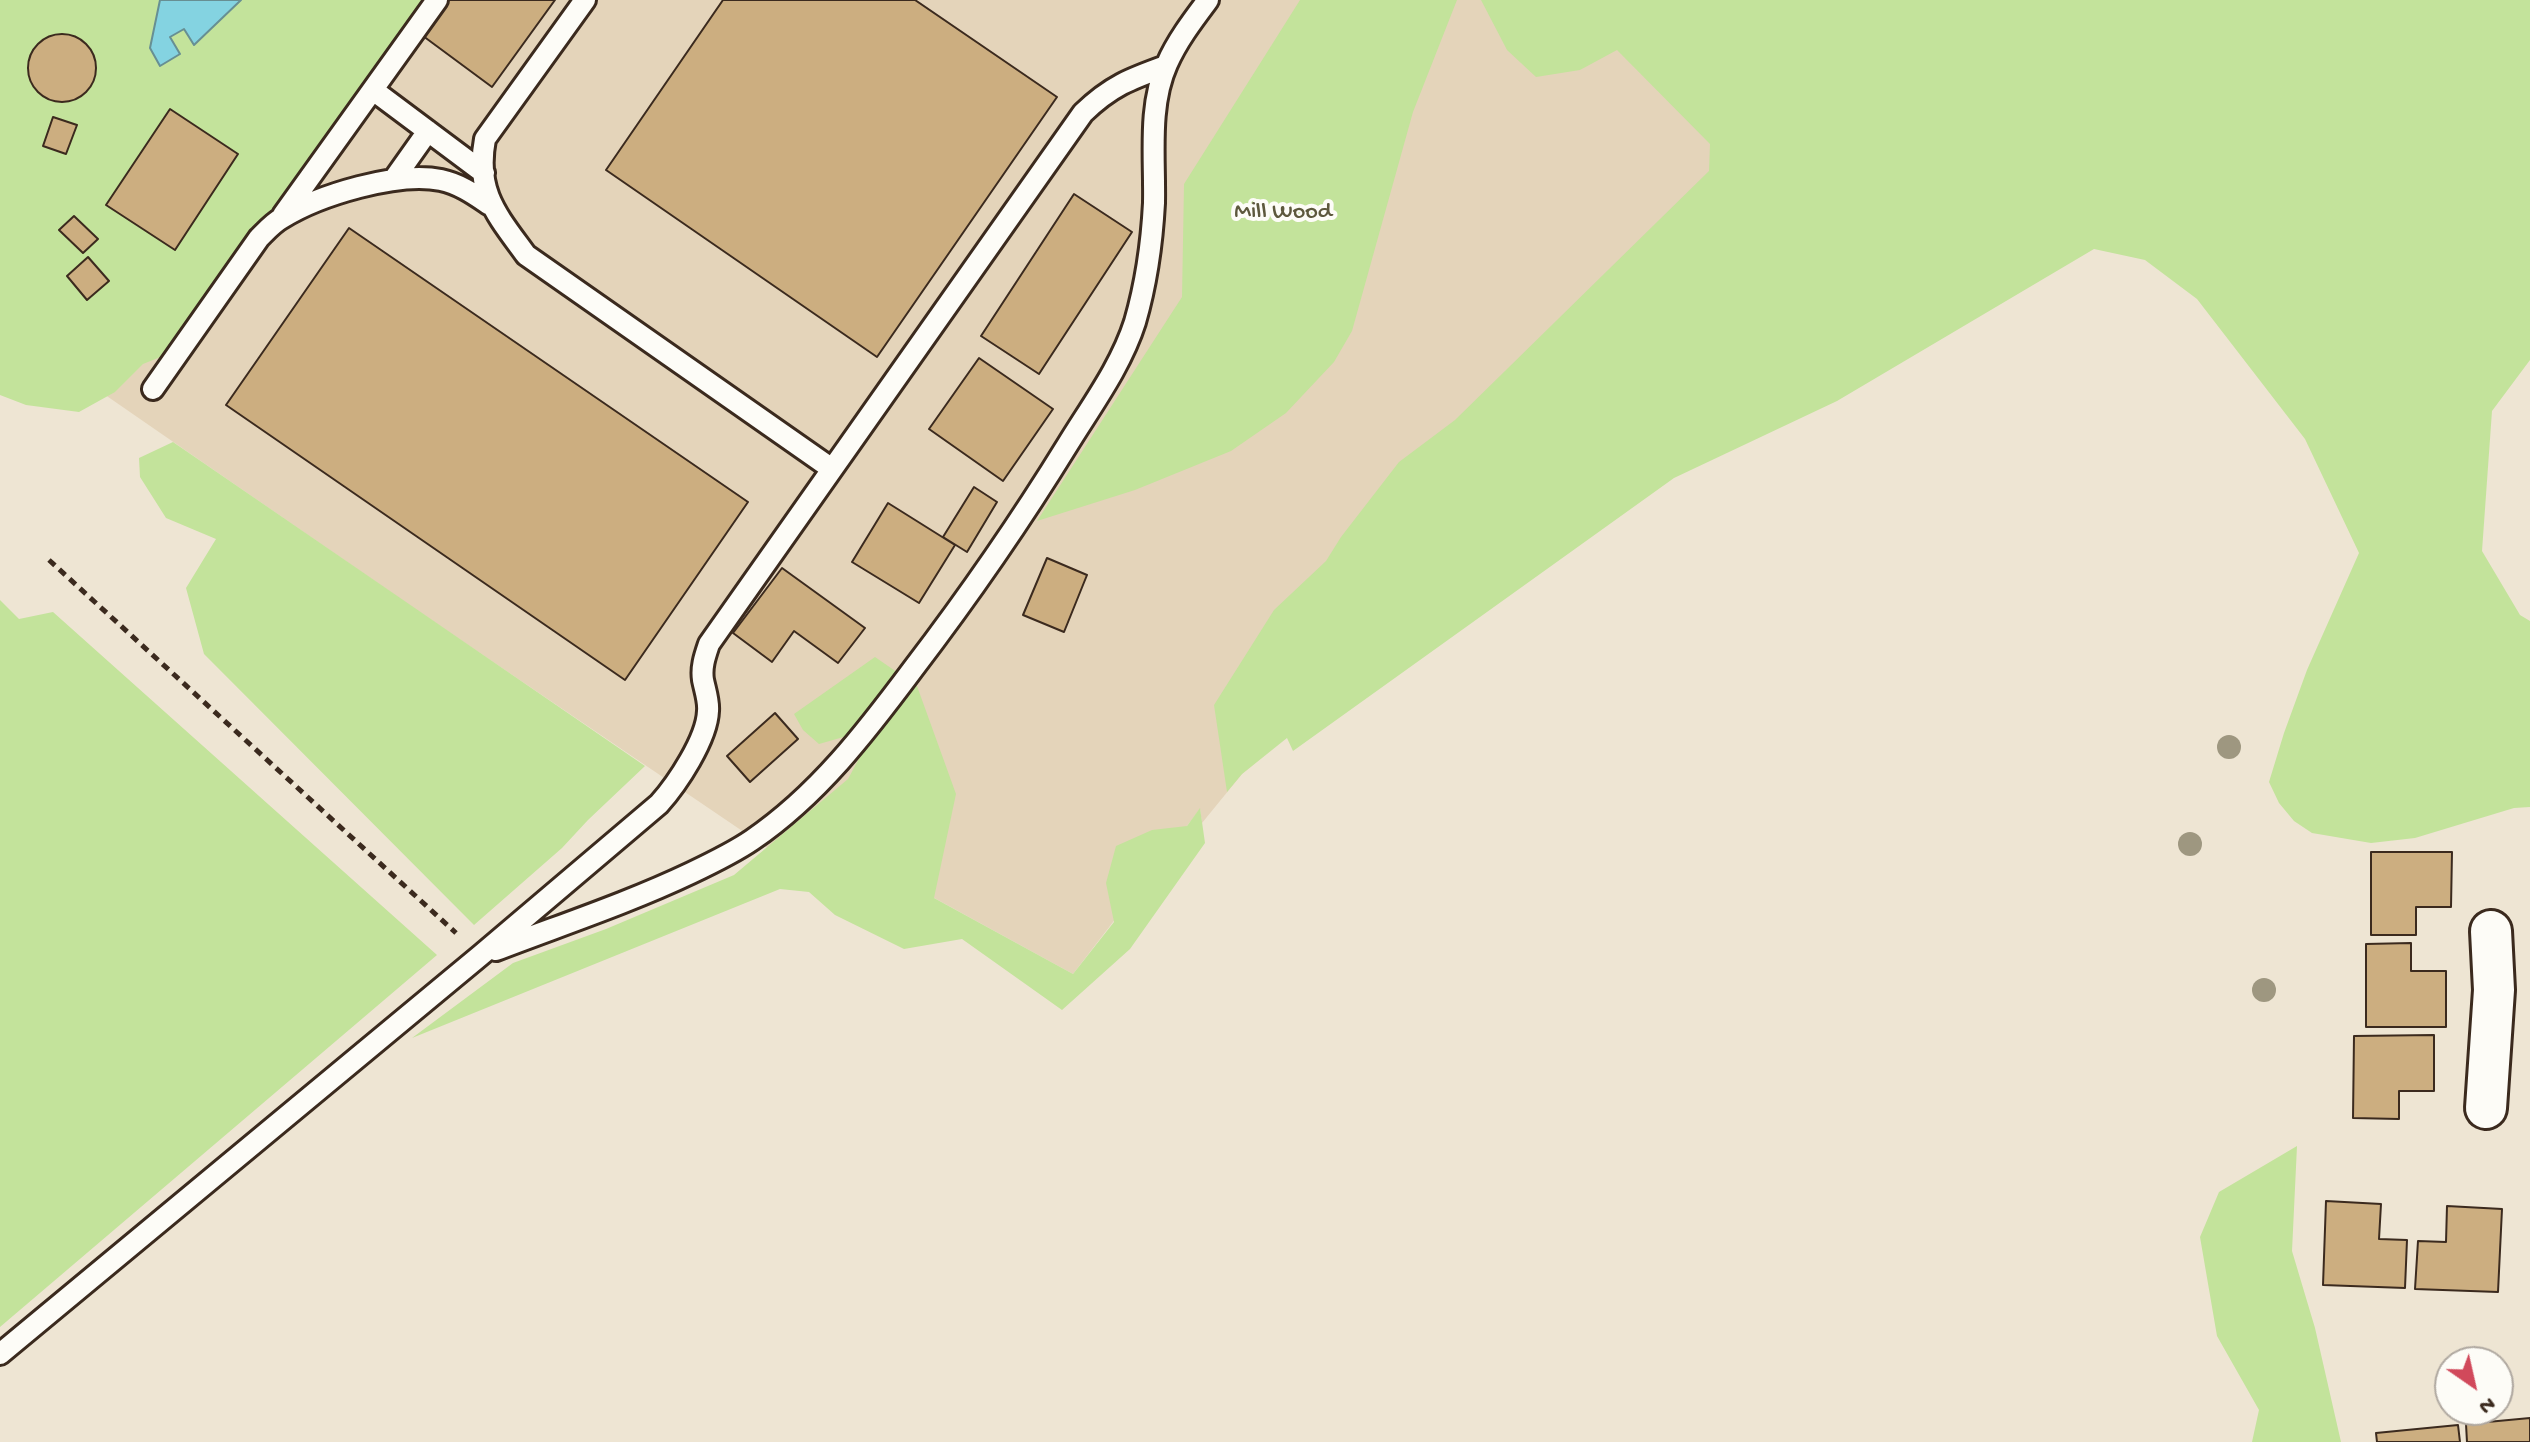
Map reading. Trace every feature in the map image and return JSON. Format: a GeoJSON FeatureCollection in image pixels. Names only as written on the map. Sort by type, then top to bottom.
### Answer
{"type":"FeatureCollection","features":[{"type":"Feature","properties":{"kind":"street"},"geometry":{"type":"LineString","coordinates":[[2486,1108],[2512,990],[2491,931]]}},
{"type":"Feature","properties":{"kind":"lane"},"geometry":{"type":"LineString","coordinates":[[153,389],[259,238],[281,218],[437,0]]}},
{"type":"Feature","properties":{"kind":"lane"},"geometry":{"type":"LineString","coordinates":[[490,205],[481,160],[485,139],[585,0]]}},
{"type":"Feature","properties":{"kind":"lane"},"geometry":{"type":"LineString","coordinates":[[481,955],[650,892],[726,856],[769,828],[828,774],[862,737],[944,629],[1040,490],[1128,342],[1136,319],[1149,248],[1154,200],[1154,134],[1160,88],[1166,66],[1187,28],[1208,0]]}},
{"type":"Feature","properties":{"kind":"lane"},"geometry":{"type":"LineString","coordinates":[[0,1354],[481,955],[672,790],[706,720],[708,712],[703,661],[709,644],[1083,113],[1102,94],[1166,66]]}},
{"type":"Feature","properties":{"kind":"lane"},"geometry":{"type":"LineString","coordinates":[[373,90],[484,173]]}},
{"type":"Feature","properties":{"kind":"lane"},"geometry":{"type":"LineString","coordinates":[[394,179],[428,131]]}},
{"type":"Feature","properties":{"kind":"lane"},"geometry":{"type":"LineString","coordinates":[[281,218],[332,196],[394,179],[442,180],[467,190],[490,205],[526,255],[832,469]]}},
{"type":"Feature","properties":{"kind":"path"},"geometry":{"type":"LineString","coordinates":[[49,560],[481,955]]}},
{"type":"Feature","properties":{"kind":"shaded area"},"geometry":{"type":"Polygon","coordinates":[[[0,0],[1876,0],[1287,737],[1242,774],[1202,823],[1200,809],[1073,974],[885,871],[819,883],[17,334],[0,252],[0,0]]]}},
{"type":"Feature","properties":{"kind":"green space"},"geometry":{"type":"Polygon","coordinates":[[[0,0],[427,0],[293,189],[259,225],[163,356],[143,364],[115,392],[79,412],[26,405],[0,395],[0,0]],[[63,34],[48,38],[38,46],[31,57],[29,69],[37,91],[47,99],[61,102],[75,100],[86,93],[95,71],[88,47],[78,39],[63,34]],[[54,117],[43,145],[66,154],[77,125],[54,117]]]}},
{"type":"Feature","properties":{"kind":"green space","name":"Mill Wood"},"geometry":{"type":"Polygon","coordinates":[[[1300,0],[1457,0],[1413,112],[1352,331],[1334,362],[1286,413],[1231,451],[1135,490],[1037,521],[1182,297],[1184,184],[1300,0]]]}},
{"type":"Feature","properties":{"kind":"green space"},"geometry":{"type":"Polygon","coordinates":[[[1481,0],[2530,0],[2530,360],[2492,411],[2482,551],[2520,615],[2530,621],[2530,807],[2514,808],[2415,838],[2371,843],[2312,833],[2294,821],[2279,803],[2269,782],[2284,733],[2307,670],[2359,553],[2305,439],[2197,299],[2145,260],[2094,249],[1837,401],[1674,478],[1293,751],[1287,738],[1242,774],[1227,792],[1214,705],[1274,610],[1326,561],[1399,462],[1455,420],[1709,171],[1710,144],[1617,50],[1580,70],[1536,77],[1507,50],[1481,0]]]}},
{"type":"Feature","properties":{"kind":"green space"},"geometry":{"type":"Polygon","coordinates":[[[173,442],[645,766],[562,848],[474,925],[204,654],[186,588],[216,539],[166,518],[140,477],[139,458],[173,442]]]}},
{"type":"Feature","properties":{"kind":"green space"},"geometry":{"type":"Polygon","coordinates":[[[0,600],[19,619],[53,612],[437,955],[0,1327],[0,600]]]}},
{"type":"Feature","properties":{"kind":"green space"},"geometry":{"type":"Polygon","coordinates":[[[875,657],[917,686],[956,794],[934,898],[1073,974],[1114,922],[1106,883],[1116,846],[1152,830],[1187,826],[1200,808],[1205,843],[1130,949],[1062,1010],[962,939],[904,949],[835,915],[809,892],[780,889],[412,1038],[513,963],[606,929],[734,875],[848,779],[863,751],[847,736],[819,744],[803,730],[794,714],[875,657]]]}},
{"type":"Feature","properties":{"kind":"green space"},"geometry":{"type":"Polygon","coordinates":[[[2297,1146],[2292,1251],[2315,1328],[2341,1442],[2252,1442],[2259,1410],[2217,1336],[2200,1237],[2219,1192],[2297,1146]]]}},
{"type":"Feature","properties":{"kind":"water"},"geometry":{"type":"Polygon","coordinates":[[[160,0],[241,0],[194,45],[184,29],[170,37],[180,54],[160,66],[150,48],[160,0]]]}},
{"type":"Feature","properties":{"kind":"building"},"geometry":{"type":"Polygon","coordinates":[[[443,0],[555,0],[492,87],[419,33],[443,0]]]}},
{"type":"Feature","properties":{"kind":"building"},"geometry":{"type":"Polygon","coordinates":[[[723,0],[915,0],[1057,97],[877,357],[606,170],[723,0]]]}},
{"type":"Feature","properties":{"kind":"building"},"geometry":{"type":"Polygon","coordinates":[[[62,34],[86,44],[96,68],[86,92],[62,102],[38,92],[28,68],[38,44],[62,34]]]}},
{"type":"Feature","properties":{"kind":"building"},"geometry":{"type":"Polygon","coordinates":[[[170,109],[238,154],[175,250],[106,205],[170,109]]]}},
{"type":"Feature","properties":{"kind":"building"},"geometry":{"type":"Polygon","coordinates":[[[53,117],[77,125],[66,154],[43,146],[53,117]]]}},
{"type":"Feature","properties":{"kind":"building"},"geometry":{"type":"Polygon","coordinates":[[[1074,194],[1132,232],[1039,374],[981,336],[1074,194]]]}},
{"type":"Feature","properties":{"kind":"building"},"geometry":{"type":"Polygon","coordinates":[[[74,216],[98,239],[83,253],[59,230],[74,216]]]}},
{"type":"Feature","properties":{"kind":"building"},"geometry":{"type":"Polygon","coordinates":[[[349,228],[748,502],[625,680],[226,405],[349,228]]]}},
{"type":"Feature","properties":{"kind":"building"},"geometry":{"type":"Polygon","coordinates":[[[88,257],[109,281],[87,300],[67,276],[88,257]]]}},
{"type":"Feature","properties":{"kind":"building"},"geometry":{"type":"Polygon","coordinates":[[[979,358],[1053,409],[1003,481],[929,429],[979,358]]]}},
{"type":"Feature","properties":{"kind":"building"},"geometry":{"type":"Polygon","coordinates":[[[974,487],[997,502],[967,552],[943,537],[974,487]]]}},
{"type":"Feature","properties":{"kind":"building"},"geometry":{"type":"Polygon","coordinates":[[[888,503],[955,545],[919,603],[852,562],[888,503]]]}},
{"type":"Feature","properties":{"kind":"building"},"geometry":{"type":"Polygon","coordinates":[[[1047,558],[1087,575],[1064,632],[1023,615],[1047,558]]]}},
{"type":"Feature","properties":{"kind":"building"},"geometry":{"type":"Polygon","coordinates":[[[782,568],[865,628],[838,663],[794,631],[772,662],[733,633],[782,568]]]}},
{"type":"Feature","properties":{"kind":"building"},"geometry":{"type":"Polygon","coordinates":[[[775,713],[798,739],[750,782],[727,756],[775,713]]]}},
{"type":"Feature","properties":{"kind":"building"},"geometry":{"type":"Polygon","coordinates":[[[2371,852],[2452,852],[2451,907],[2416,907],[2416,935],[2371,935],[2371,852]]]}},
{"type":"Feature","properties":{"kind":"building"},"geometry":{"type":"Polygon","coordinates":[[[2411,943],[2411,971],[2446,971],[2446,1027],[2366,1027],[2366,944],[2411,943]]]}},
{"type":"Feature","properties":{"kind":"building"},"geometry":{"type":"Polygon","coordinates":[[[2434,1035],[2434,1091],[2399,1091],[2399,1119],[2353,1118],[2354,1036],[2434,1035]]]}},
{"type":"Feature","properties":{"kind":"building"},"geometry":{"type":"Polygon","coordinates":[[[2326,1201],[2381,1204],[2379,1239],[2407,1240],[2405,1288],[2323,1285],[2326,1201]]]}},
{"type":"Feature","properties":{"kind":"building"},"geometry":{"type":"Polygon","coordinates":[[[2447,1206],[2502,1209],[2498,1292],[2415,1289],[2418,1241],[2446,1242],[2447,1206]]]}},
{"type":"Feature","properties":{"kind":"building"},"geometry":{"type":"Polygon","coordinates":[[[2530,1418],[2530,1442],[2467,1442],[2466,1426],[2514,1426],[2514,1420],[2530,1418]]]}},
{"type":"Feature","properties":{"kind":"building"},"geometry":{"type":"Polygon","coordinates":[[[2458,1426],[2460,1442],[2377,1442],[2376,1433],[2458,1426]]]}}]}
